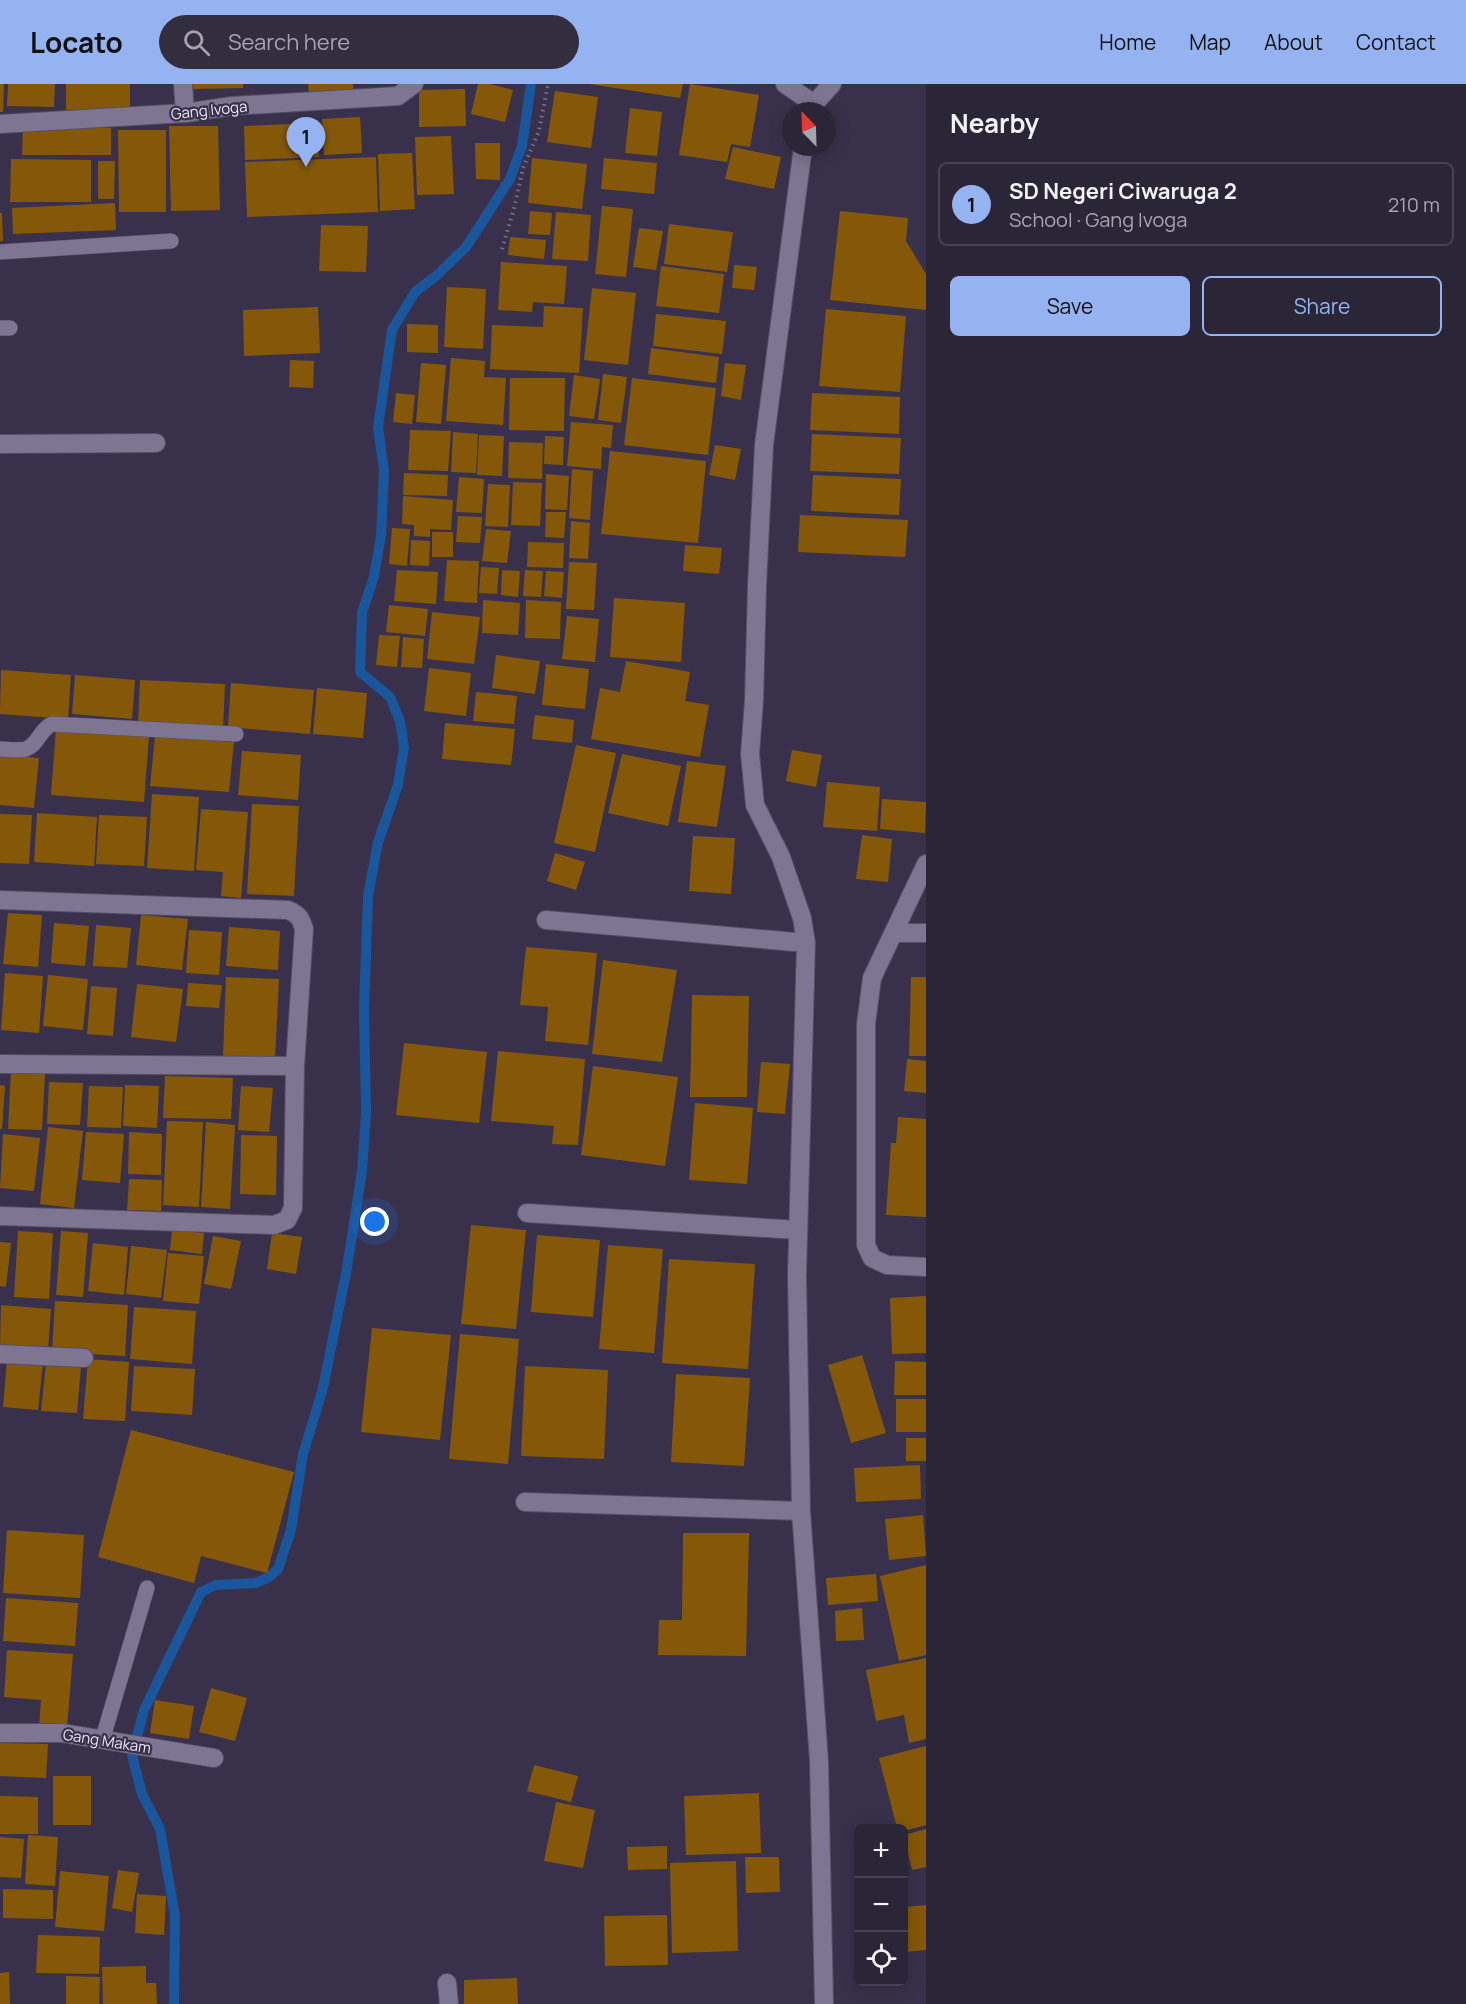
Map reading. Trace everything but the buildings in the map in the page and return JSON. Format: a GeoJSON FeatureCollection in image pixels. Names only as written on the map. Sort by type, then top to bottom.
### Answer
{"type":"FeatureCollection","features":[{"type":"Feature","properties":{"kind":"street"},"geometry":{"type":"LineString","coordinates":[[183,84],[185,113]]}},
{"type":"Feature","properties":{"kind":"street","name":"Gang Ivoga"},"geometry":{"type":"LineString","coordinates":[[0,124],[185,113],[232,106],[398,96],[414,84]]}},
{"type":"Feature","properties":{"kind":"street"},"geometry":{"type":"LineString","coordinates":[[785,84],[806,102]]}},
{"type":"Feature","properties":{"kind":"street"},"geometry":{"type":"LineString","coordinates":[[818,102],[832,84]]}},
{"type":"Feature","properties":{"kind":"street"},"geometry":{"type":"LineString","coordinates":[[802,156],[764,445],[750,754],[755,805],[781,856],[802,918],[806,943],[796,1276],[801,1511],[819,1761],[824,2004]]}},
{"type":"Feature","properties":{"kind":"street"},"geometry":{"type":"LineString","coordinates":[[0,444],[156,443]]}},
{"type":"Feature","properties":{"kind":"street"},"geometry":{"type":"LineString","coordinates":[[926,864],[872,978],[866,1024],[866,1245],[872,1258],[887,1265],[926,1267]]}},
{"type":"Feature","properties":{"kind":"street"},"geometry":{"type":"LineString","coordinates":[[0,900],[288,910],[302,919],[304,928],[295,1066],[293,1208],[287,1220],[281,1224],[262,1225],[0,1216]]}},
{"type":"Feature","properties":{"kind":"street"},"geometry":{"type":"LineString","coordinates":[[546,920],[806,943]]}},
{"type":"Feature","properties":{"kind":"street"},"geometry":{"type":"LineString","coordinates":[[895,933],[926,933]]}},
{"type":"Feature","properties":{"kind":"street"},"geometry":{"type":"LineString","coordinates":[[0,1064],[295,1066]]}},
{"type":"Feature","properties":{"kind":"street"},"geometry":{"type":"LineString","coordinates":[[528,1213],[798,1230]]}},
{"type":"Feature","properties":{"kind":"street"},"geometry":{"type":"LineString","coordinates":[[0,1354],[84,1358]]}},
{"type":"Feature","properties":{"kind":"street"},"geometry":{"type":"LineString","coordinates":[[525,1502],[801,1511]]}},
{"type":"Feature","properties":{"kind":"street","name":"Gang Makam"},"geometry":{"type":"LineString","coordinates":[[0,1733],[62,1733],[214,1758]]}},
{"type":"Feature","properties":{"kind":"street"},"geometry":{"type":"LineString","coordinates":[[447,1983],[449,2004]]}},
{"type":"Feature","properties":{"kind":"lane"},"geometry":{"type":"LineString","coordinates":[[0,252],[171,241]]}},
{"type":"Feature","properties":{"kind":"lane"},"geometry":{"type":"LineString","coordinates":[[0,749],[25,749],[33,743],[44,728],[52,724],[236,734]]}},
{"type":"Feature","properties":{"kind":"lane"},"geometry":{"type":"LineString","coordinates":[[102,1741],[147,1588]]}},
{"type":"Feature","properties":{"kind":"path"},"geometry":{"type":"LineString","coordinates":[[502,249],[523,168],[538,130],[549,84]]}},
{"type":"Feature","properties":{"kind":"waterway"},"geometry":{"type":"LineString","coordinates":[[174,2004],[175,1916],[160,1829],[142,1794],[132,1755],[144,1710],[201,1592],[216,1585],[255,1583],[268,1578],[278,1569],[291,1530],[303,1454],[323,1388],[347,1268],[362,1171],[366,1114],[364,1007],[368,896],[378,842],[398,785],[404,747],[400,721],[390,697],[360,672],[362,613],[374,576],[381,536],[384,471],[378,427],[392,330],[415,292],[436,276],[466,247],[510,179],[522,146],[531,84]]}},
{"type":"Feature","properties":{"kind":"place","name":"SD Negeri Ciwaruga 2"},"geometry":{"type":"Point","coordinates":[306,167]}}]}
